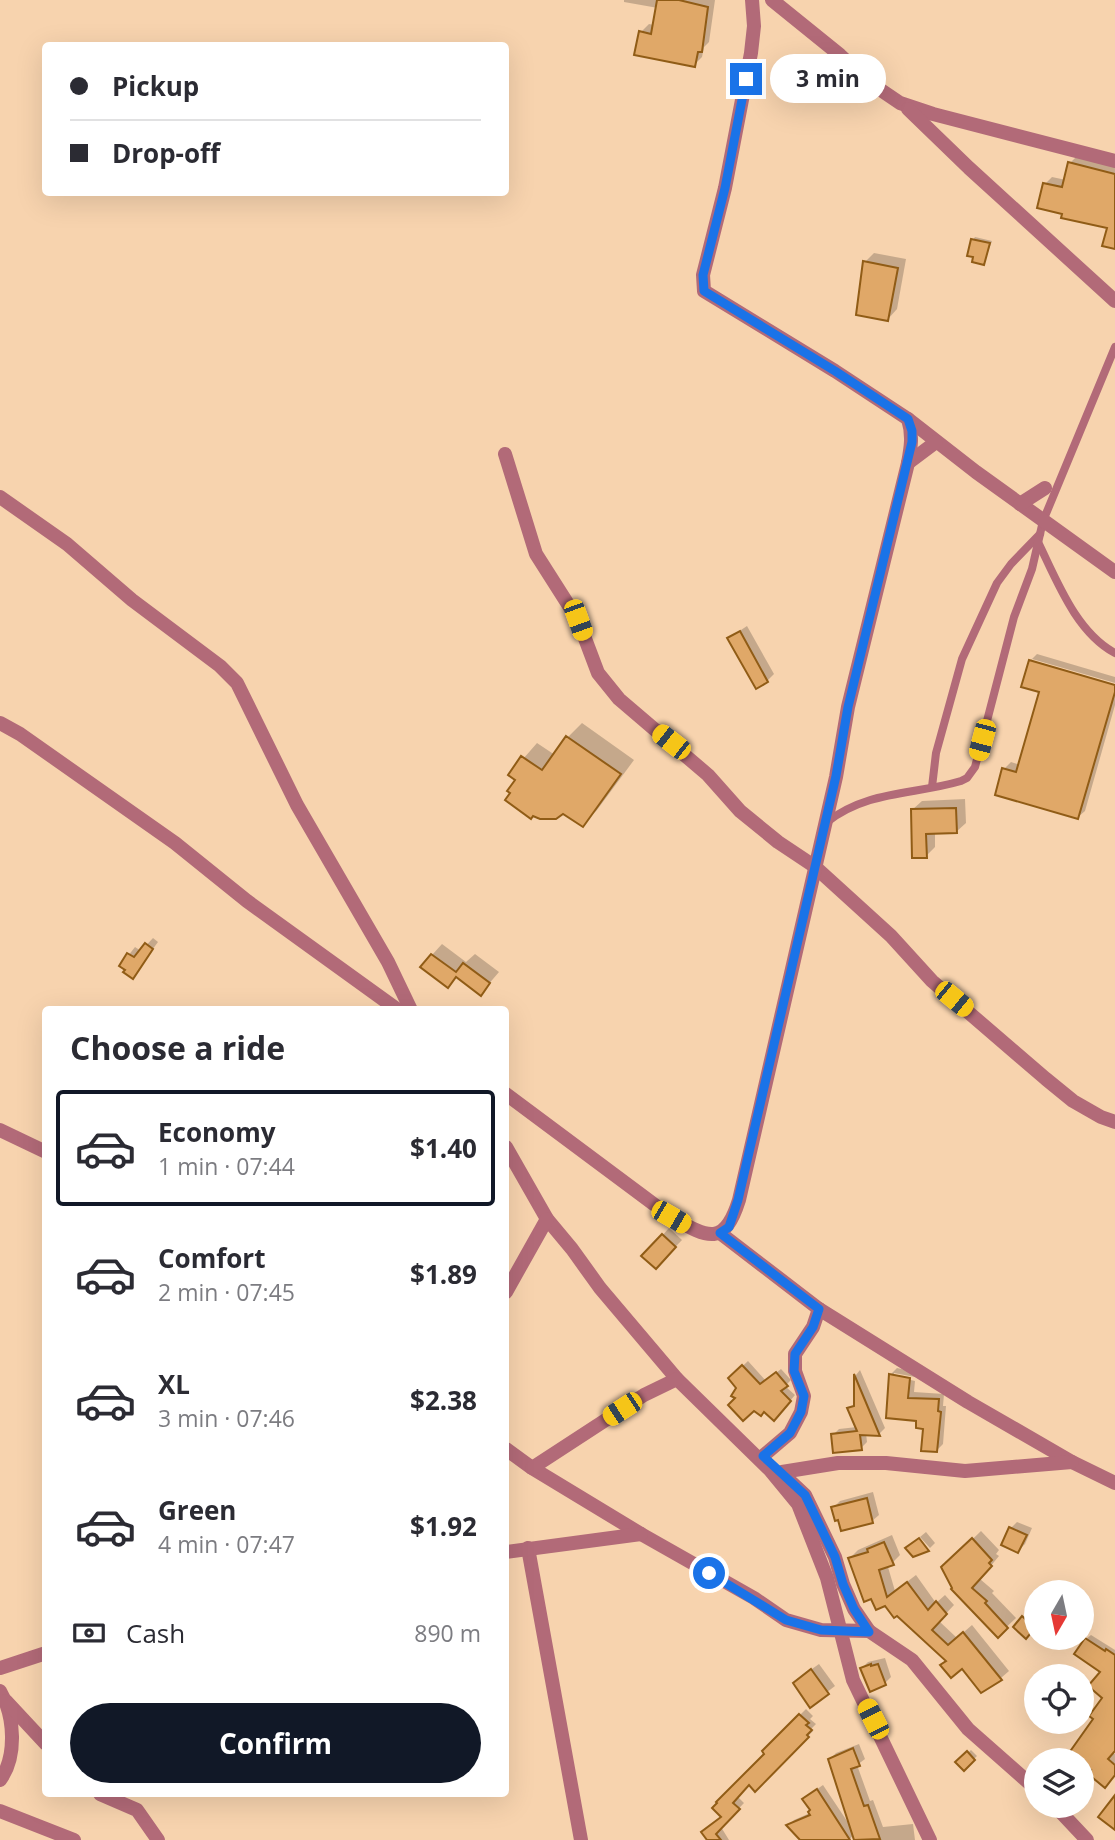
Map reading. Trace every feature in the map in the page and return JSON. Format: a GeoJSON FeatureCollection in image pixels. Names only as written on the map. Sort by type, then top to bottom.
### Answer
{"type":"FeatureCollection","features":[{"type":"Feature","properties":{"kind":"street"},"geometry":{"type":"LineString","coordinates":[[752,0],[754,26],[751,53],[727,177],[703,275],[704,291],[908,419],[1020,504],[1040,533],[1115,572]]}},
{"type":"Feature","properties":{"kind":"street"},"geometry":{"type":"LineString","coordinates":[[772,0],[890,98],[980,127],[1115,161]]}},
{"type":"Feature","properties":{"kind":"street"},"geometry":{"type":"LineString","coordinates":[[904,104],[969,168],[1115,301]]}},
{"type":"Feature","properties":{"kind":"street"},"geometry":{"type":"LineString","coordinates":[[509,1096],[671,1217],[708,1234],[720,1233],[729,1227],[738,1200],[825,824],[848,707],[908,463],[912,431],[908,419]]}},
{"type":"Feature","properties":{"kind":"street"},"geometry":{"type":"LineString","coordinates":[[908,463],[936,442]]}},
{"type":"Feature","properties":{"kind":"street"},"geometry":{"type":"LineString","coordinates":[[505,454],[536,554],[578,620],[598,673],[619,699],[708,775],[740,811],[778,842],[814,866],[891,936],[932,981],[1046,1079],[1073,1101],[1115,1122]]}},
{"type":"Feature","properties":{"kind":"street"},"geometry":{"type":"LineString","coordinates":[[1020,504],[1045,488]]}},
{"type":"Feature","properties":{"kind":"street"},"geometry":{"type":"LineString","coordinates":[[0,497],[67,544],[132,600],[220,666],[237,683],[297,805],[388,962],[409,1006]]}},
{"type":"Feature","properties":{"kind":"street"},"geometry":{"type":"LineString","coordinates":[[0,723],[20,734],[175,843],[247,901],[392,1006]]}},
{"type":"Feature","properties":{"kind":"street"},"geometry":{"type":"LineString","coordinates":[[0,1130],[42,1150]]}},
{"type":"Feature","properties":{"kind":"street"},"geometry":{"type":"LineString","coordinates":[[509,1152],[547,1219],[600,1288],[677,1379],[771,1470],[798,1504],[827,1578],[853,1680],[930,1840]]}},
{"type":"Feature","properties":{"kind":"street"},"geometry":{"type":"LineString","coordinates":[[509,1287],[547,1219]]}},
{"type":"Feature","properties":{"kind":"street"},"geometry":{"type":"LineString","coordinates":[[720,1233],[819,1309],[968,1402],[1072,1462],[1115,1483]]}},
{"type":"Feature","properties":{"kind":"street"},"geometry":{"type":"LineString","coordinates":[[763,1456],[790,1433],[801,1412],[804,1396],[794,1371],[795,1354],[813,1327],[819,1309]]}},
{"type":"Feature","properties":{"kind":"street"},"geometry":{"type":"LineString","coordinates":[[532,1468],[644,1395],[677,1379]]}},
{"type":"Feature","properties":{"kind":"street"},"geometry":{"type":"LineString","coordinates":[[737,1437],[782,1472],[805,1495],[835,1557],[854,1609],[869,1632],[912,1660],[968,1729],[1024,1778]]}},
{"type":"Feature","properties":{"kind":"street"},"geometry":{"type":"LineString","coordinates":[[509,1451],[640,1534],[754,1598],[786,1620],[821,1630],[869,1632]]}},
{"type":"Feature","properties":{"kind":"street"},"geometry":{"type":"LineString","coordinates":[[782,1472],[838,1463],[886,1463],[965,1471],[1072,1462]]}},
{"type":"Feature","properties":{"kind":"street"},"geometry":{"type":"LineString","coordinates":[[509,1551],[640,1534]]}},
{"type":"Feature","properties":{"kind":"street"},"geometry":{"type":"LineString","coordinates":[[528,1548],[581,1840]]}},
{"type":"Feature","properties":{"kind":"street"},"geometry":{"type":"LineString","coordinates":[[0,1668],[42,1654]]}},
{"type":"Feature","properties":{"kind":"street"},"geometry":{"type":"LineString","coordinates":[[3,1696],[42,1740]]}},
{"type":"Feature","properties":{"kind":"street"},"geometry":{"type":"LineString","coordinates":[[0,1780],[6,1771],[12,1750],[3,1696]]}},
{"type":"Feature","properties":{"kind":"street"},"geometry":{"type":"LineString","coordinates":[[107,1797],[137,1810],[158,1840]]}},
{"type":"Feature","properties":{"kind":"street"},"geometry":{"type":"LineString","coordinates":[[0,1811],[74,1840]]}},
{"type":"Feature","properties":{"kind":"street"},"geometry":{"type":"LineString","coordinates":[[1066,1818],[1087,1840]]}},
{"type":"Feature","properties":{"kind":"lane"},"geometry":{"type":"LineString","coordinates":[[825,824],[854,804],[961,781],[967,778],[975,767],[1014,617],[1032,569],[1040,533],[1115,347]]}},
{"type":"Feature","properties":{"kind":"lane"},"geometry":{"type":"LineString","coordinates":[[1040,533],[1057,579],[1086,630],[1102,647],[1115,653]]}},
{"type":"Feature","properties":{"kind":"lane"},"geometry":{"type":"LineString","coordinates":[[932,788],[936,753],[962,659],[997,583],[1040,533]]}},
{"type":"Feature","properties":{"kind":"building"},"geometry":{"type":"Polygon","coordinates":[[[657,0],[679,0],[708,7],[702,52],[698,52],[695,67],[634,55],[639,31],[651,34],[657,0]]]}},
{"type":"Feature","properties":{"kind":"building"},"geometry":{"type":"Polygon","coordinates":[[[1068,162],[1115,174],[1115,249],[1102,246],[1107,228],[1061,218],[1062,214],[1037,208],[1043,183],[1062,187],[1068,162]]]}},
{"type":"Feature","properties":{"kind":"building"},"geometry":{"type":"Polygon","coordinates":[[[971,239],[990,243],[984,265],[972,262],[973,257],[967,256],[971,239]]]}},
{"type":"Feature","properties":{"kind":"building"},"geometry":{"type":"Polygon","coordinates":[[[863,261],[898,268],[888,321],[856,315],[863,261]]]}},
{"type":"Feature","properties":{"kind":"building"},"geometry":{"type":"Polygon","coordinates":[[[740,631],[768,682],[756,689],[727,638],[740,631]]]}},
{"type":"Feature","properties":{"kind":"building"},"geometry":{"type":"Polygon","coordinates":[[[1029,660],[1115,685],[1078,819],[995,795],[1002,768],[1016,772],[1039,692],[1021,687],[1029,660]]]}},
{"type":"Feature","properties":{"kind":"building"},"geometry":{"type":"Polygon","coordinates":[[[566,736],[621,774],[583,827],[563,814],[556,819],[533,816],[531,819],[505,800],[510,793],[507,791],[515,780],[508,775],[521,756],[542,770],[566,736]]]}},
{"type":"Feature","properties":{"kind":"building"},"geometry":{"type":"Polygon","coordinates":[[[956,808],[957,833],[926,834],[927,858],[912,858],[911,809],[956,808]]]}},
{"type":"Feature","properties":{"kind":"building"},"geometry":{"type":"Polygon","coordinates":[[[145,943],[153,949],[133,979],[119,966],[127,953],[134,957],[145,943]]]}},
{"type":"Feature","properties":{"kind":"building"},"geometry":{"type":"Polygon","coordinates":[[[431,954],[456,972],[463,963],[490,983],[481,996],[456,977],[448,988],[420,967],[431,954]]]}},
{"type":"Feature","properties":{"kind":"building"},"geometry":{"type":"Polygon","coordinates":[[[662,1234],[676,1247],[656,1269],[641,1256],[662,1234]]]}},
{"type":"Feature","properties":{"kind":"building"},"geometry":{"type":"Polygon","coordinates":[[[742,1365],[760,1384],[776,1372],[788,1386],[781,1391],[791,1401],[774,1421],[764,1412],[761,1416],[754,1411],[743,1421],[728,1405],[735,1398],[731,1396],[736,1388],[728,1378],[742,1365]]]}},
{"type":"Feature","properties":{"kind":"building"},"geometry":{"type":"Polygon","coordinates":[[[854,1374],[880,1436],[860,1435],[862,1450],[833,1453],[831,1434],[857,1431],[847,1408],[854,1406],[854,1374]]]}},
{"type":"Feature","properties":{"kind":"building"},"geometry":{"type":"Polygon","coordinates":[[[889,1374],[910,1378],[908,1398],[939,1399],[938,1411],[941,1412],[937,1452],[921,1451],[923,1429],[916,1428],[916,1421],[886,1418],[889,1374]]]}},
{"type":"Feature","properties":{"kind":"building"},"geometry":{"type":"Polygon","coordinates":[[[867,1498],[873,1523],[841,1531],[831,1507],[867,1498]]]}},
{"type":"Feature","properties":{"kind":"building"},"geometry":{"type":"Polygon","coordinates":[[[1009,1527],[1027,1535],[1018,1553],[1001,1545],[1009,1527]]]}},
{"type":"Feature","properties":{"kind":"building"},"geometry":{"type":"Polygon","coordinates":[[[919,1538],[929,1551],[913,1557],[905,1548],[919,1538]]]}},
{"type":"Feature","properties":{"kind":"building"},"geometry":{"type":"Polygon","coordinates":[[[972,1538],[992,1560],[989,1563],[992,1566],[972,1588],[987,1601],[985,1603],[1008,1628],[998,1638],[951,1589],[941,1567],[972,1538]]]}},
{"type":"Feature","properties":{"kind":"building"},"geometry":{"type":"Polygon","coordinates":[[[884,1542],[894,1565],[879,1570],[887,1597],[907,1582],[928,1610],[936,1601],[947,1614],[932,1630],[948,1645],[963,1632],[1002,1680],[981,1693],[962,1669],[951,1678],[940,1665],[946,1661],[897,1616],[894,1618],[885,1606],[876,1610],[871,1599],[864,1602],[848,1558],[868,1552],[867,1549],[884,1542]]]}},
{"type":"Feature","properties":{"kind":"building"},"geometry":{"type":"Polygon","coordinates":[[[1022,1616],[1024,1637],[1013,1627],[1022,1616]]]}},
{"type":"Feature","properties":{"kind":"building"},"geometry":{"type":"Polygon","coordinates":[[[1094,1644],[1115,1655],[1115,1751],[1108,1759],[1115,1765],[1115,1775],[1105,1788],[1094,1779],[1094,1748],[1072,1748],[1082,1734],[1094,1734],[1094,1709],[1102,1698],[1094,1691],[1094,1679],[1100,1672],[1094,1668],[1094,1664],[1088,1664],[1074,1654],[1077,1650],[1094,1650],[1094,1644]]]}},
{"type":"Feature","properties":{"kind":"building"},"geometry":{"type":"Polygon","coordinates":[[[878,1664],[886,1685],[870,1692],[860,1668],[878,1664]]]}},
{"type":"Feature","properties":{"kind":"building"},"geometry":{"type":"Polygon","coordinates":[[[811,1669],[829,1694],[810,1708],[793,1683],[811,1669]]]}},
{"type":"Feature","properties":{"kind":"building"},"geometry":{"type":"Polygon","coordinates":[[[799,1714],[809,1723],[806,1725],[812,1730],[807,1735],[809,1737],[755,1792],[749,1785],[733,1803],[740,1809],[716,1834],[721,1840],[707,1840],[701,1832],[721,1817],[712,1808],[716,1802],[799,1714]]]}},
{"type":"Feature","properties":{"kind":"building"},"geometry":{"type":"Polygon","coordinates":[[[853,1748],[860,1766],[851,1769],[864,1806],[868,1805],[880,1839],[854,1840],[828,1759],[853,1748]]]}},
{"type":"Feature","properties":{"kind":"building"},"geometry":{"type":"Polygon","coordinates":[[[967,1751],[975,1760],[964,1771],[955,1762],[967,1751]]]}},
{"type":"Feature","properties":{"kind":"building"},"geometry":{"type":"Polygon","coordinates":[[[817,1789],[850,1840],[800,1840],[786,1825],[810,1815],[810,1810],[802,1799],[817,1789]]]}},
{"type":"Feature","properties":{"kind":"building"},"geometry":{"type":"Polygon","coordinates":[[[1115,1795],[1115,1830],[1098,1817],[1115,1795]]]}},
{"type":"Feature","properties":{"kind":"route"},"geometry":{"type":"LineString","coordinates":[[709,1573],[754,1598],[786,1620],[821,1630],[869,1632],[854,1609],[835,1557],[805,1495],[763,1456],[790,1433],[801,1412],[804,1396],[794,1371],[795,1354],[813,1327],[819,1309],[720,1233],[729,1227],[734,1217],[836,776],[848,707],[912,442],[908,419],[704,291],[703,275],[725,188],[746,79]]}}]}
